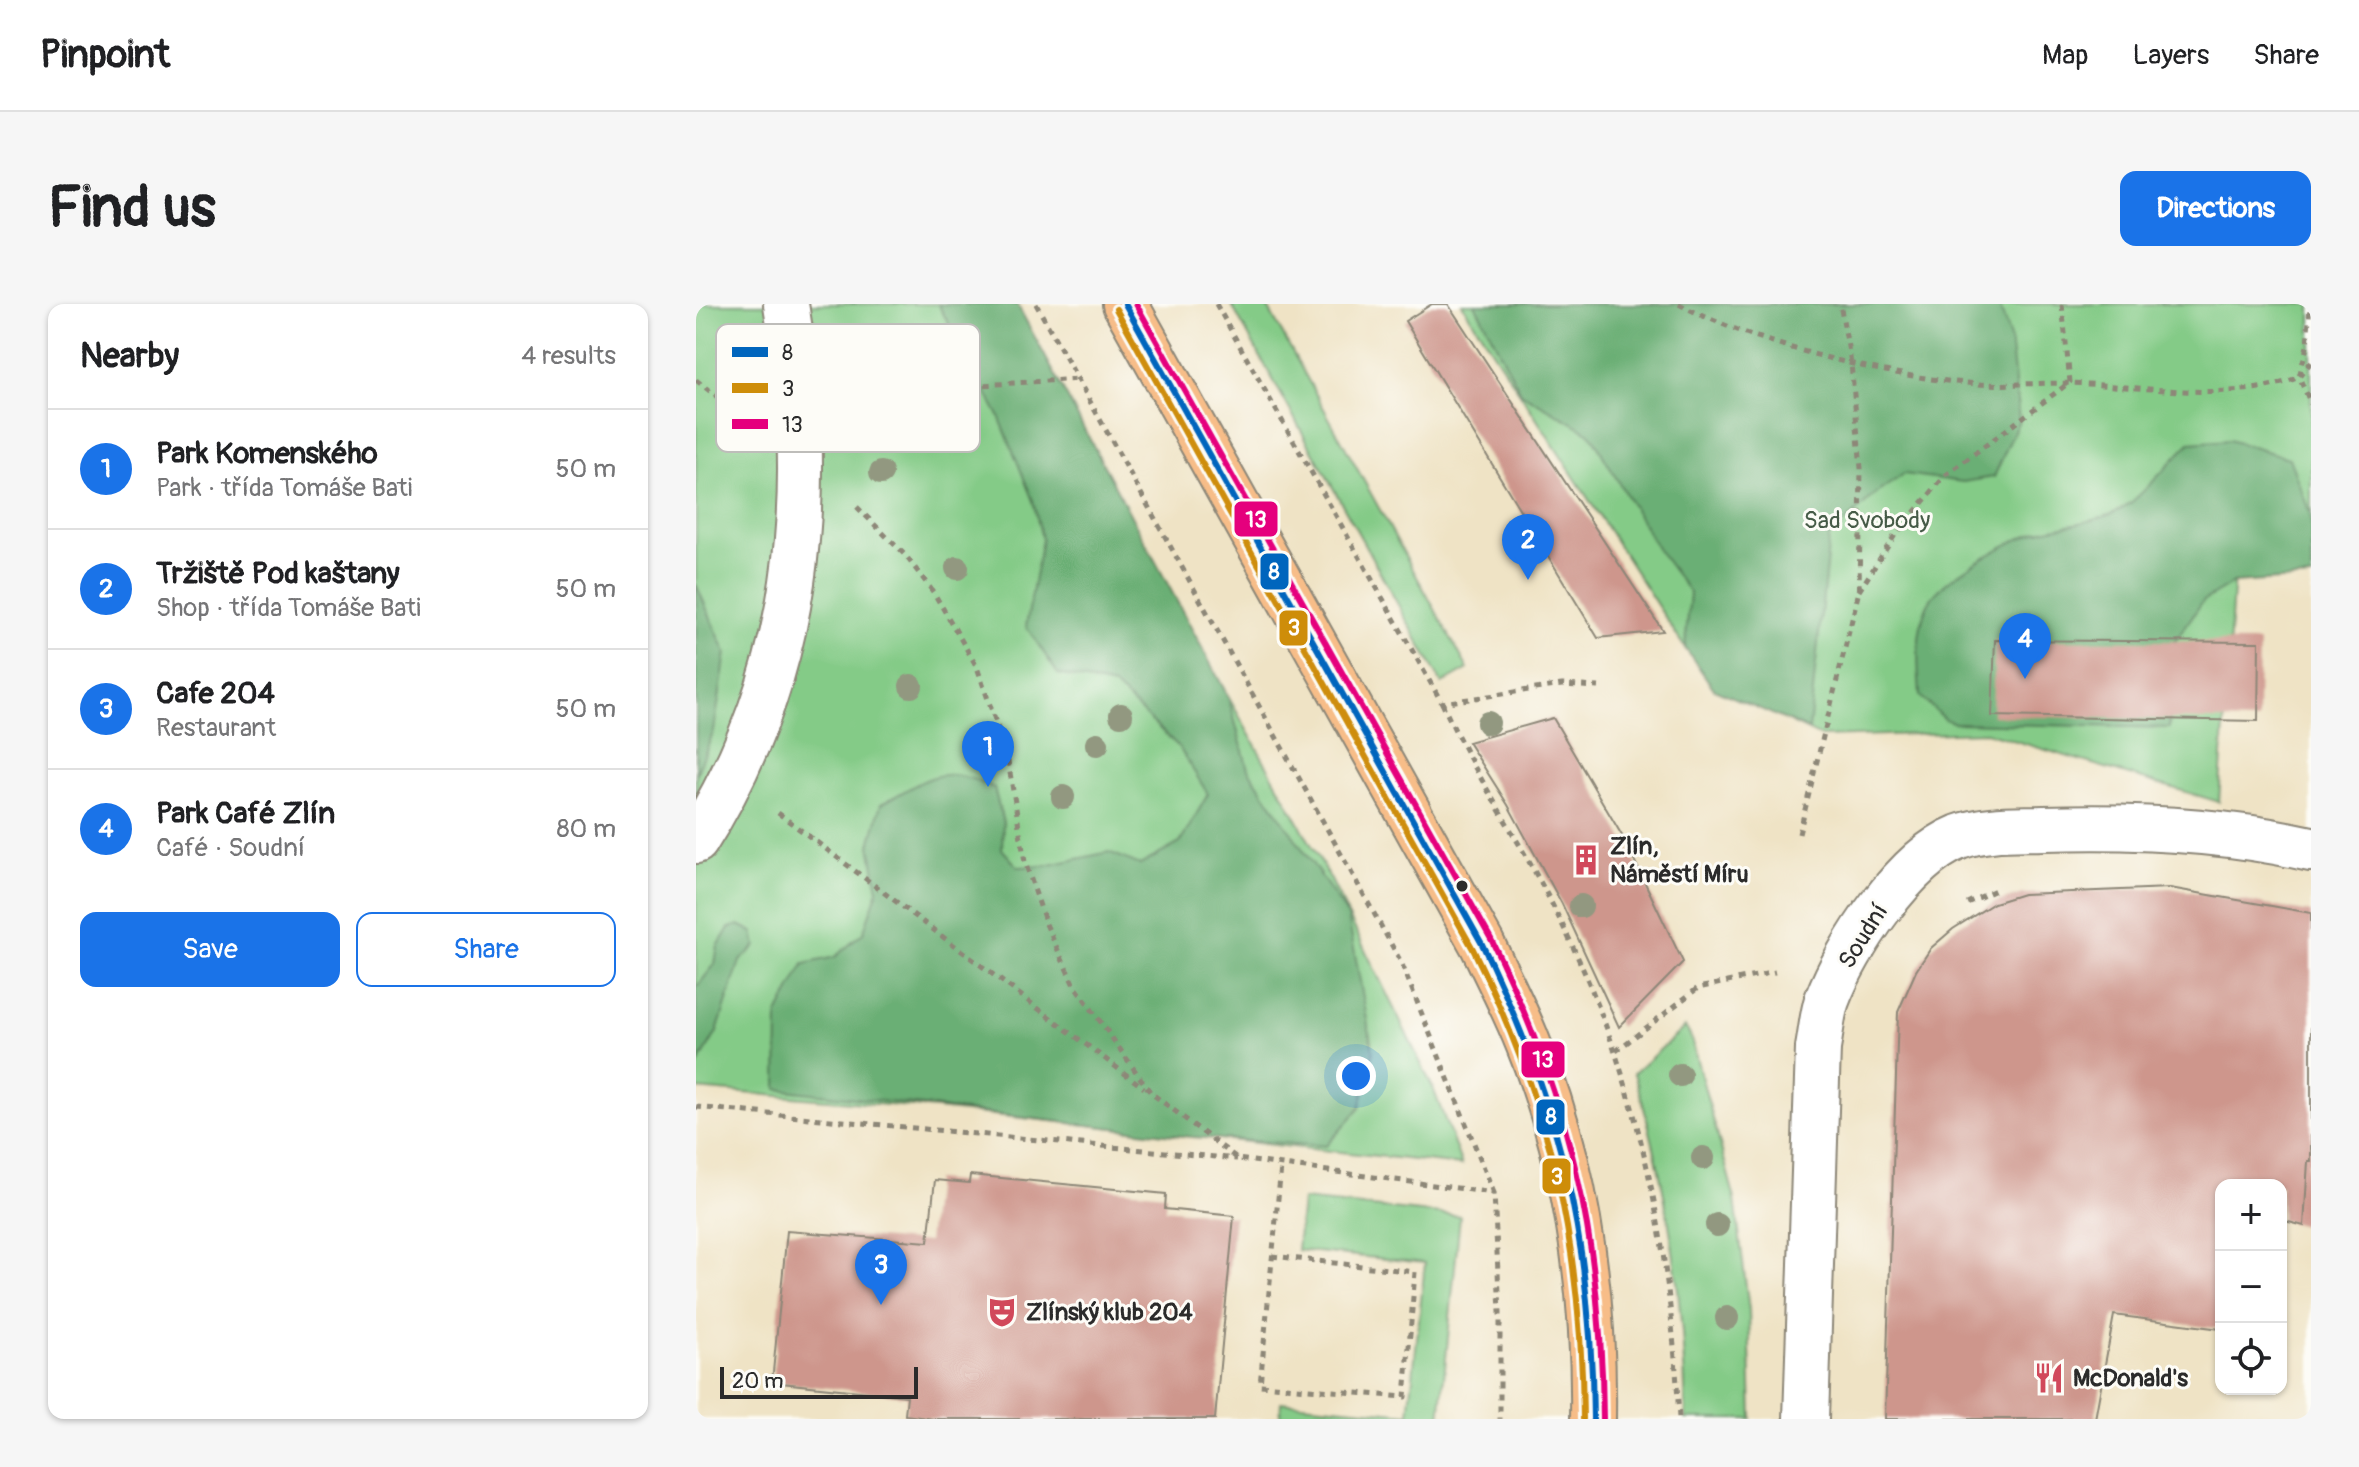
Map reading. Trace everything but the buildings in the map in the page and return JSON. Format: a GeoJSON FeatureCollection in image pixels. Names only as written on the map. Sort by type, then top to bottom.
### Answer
{"type":"FeatureCollection","features":[{"type":"Feature","properties":{"kind":"main road"},"geometry":{"type":"LineString","coordinates":[[1125,304],[1482,944],[1528,1043],[1570,1178],[1583,1251],[1591,1330],[1593,1419]]}},
{"type":"Feature","properties":{"kind":"street"},"geometry":{"type":"LineString","coordinates":[[786,304],[788,324]]}},
{"type":"Feature","properties":{"kind":"street"},"geometry":{"type":"LineString","coordinates":[[696,841],[733,778],[755,732],[784,633],[795,574],[797,452]]}},
{"type":"Feature","properties":{"kind":"street","name":"Soudní"},"geometry":{"type":"LineString","coordinates":[[1806,1419],[1816,1077],[1826,1004],[1834,983],[1880,905],[1931,856],[1958,838],[1998,829],[2084,827],[2204,832],[2311,849]]}},
{"type":"Feature","properties":{"kind":"path"},"geometry":{"type":"LineString","coordinates":[[1036,304],[1401,962],[1494,1193],[1500,1312],[1500,1419]]}},
{"type":"Feature","properties":{"kind":"path"},"geometry":{"type":"LineString","coordinates":[[1216,304],[1442,703],[1562,685],[1599,687]]}},
{"type":"Feature","properties":{"kind":"path"},"geometry":{"type":"LineString","coordinates":[[1679,304],[1765,338],[1851,363],[1966,383],[2070,382],[2206,390],[2278,386],[2299,377],[2311,362]]}},
{"type":"Feature","properties":{"kind":"path"},"geometry":{"type":"LineString","coordinates":[[1799,834],[1859,591],[1861,468],[1851,363],[1840,304]]}},
{"type":"Feature","properties":{"kind":"path"},"geometry":{"type":"LineString","coordinates":[[2062,304],[2070,382]]}},
{"type":"Feature","properties":{"kind":"path"},"geometry":{"type":"LineString","coordinates":[[2310,304],[2307,346],[2299,377],[2311,404]]}},
{"type":"Feature","properties":{"kind":"path"},"geometry":{"type":"LineString","coordinates":[[980,385],[1079,379]]}},
{"type":"Feature","properties":{"kind":"path"},"geometry":{"type":"LineString","coordinates":[[696,380],[716,396]]}},
{"type":"Feature","properties":{"kind":"path"},"geometry":{"type":"LineString","coordinates":[[1859,591],[1895,535],[1946,475],[2070,382]]}},
{"type":"Feature","properties":{"kind":"path"},"geometry":{"type":"LineString","coordinates":[[787,452],[837,488],[906,556],[957,629],[977,667],[1007,755],[1025,862],[1046,924],[1073,983],[1151,1093]]}},
{"type":"Feature","properties":{"kind":"path"},"geometry":{"type":"LineString","coordinates":[[733,778],[1238,1159]]}},
{"type":"Feature","properties":{"kind":"path"},"geometry":{"type":"LineString","coordinates":[[1957,908],[2006,886]]}},
{"type":"Feature","properties":{"kind":"path"},"geometry":{"type":"LineString","coordinates":[[1616,1052],[1698,988],[1781,972],[1808,974],[1834,983]]}},
{"type":"Feature","properties":{"kind":"path"},"geometry":{"type":"LineString","coordinates":[[696,1107],[1238,1159],[1494,1193]]}},
{"type":"Feature","properties":{"kind":"path"},"geometry":{"type":"LineString","coordinates":[[1272,1256],[1415,1272],[1405,1397],[1260,1385],[1272,1256],[1281,1167]]}},
{"type":"Feature","properties":{"kind":"green space"},"geometry":{"type":"Polygon","coordinates":[[[696,304],[1008,304],[1330,878],[1433,1088],[1462,1165],[937,1109],[696,1089],[696,304]]]}},
{"type":"Feature","properties":{"kind":"green space"},"geometry":{"type":"Polygon","coordinates":[[[938,304],[1017,304],[1228,696],[1248,769],[1348,916],[1373,1052],[1360,1108],[1326,1146],[1191,1137],[777,1089],[778,1014],[804,964],[835,957],[863,933],[878,890],[870,845],[881,804],[936,776],[960,776],[994,788],[1003,822],[1002,849],[1018,867],[1045,866],[1109,852],[1140,865],[1180,843],[1208,794],[1178,746],[1114,686],[1058,674],[1026,626],[1042,539],[1033,501],[999,416],[980,381],[980,324],[949,324],[938,304]]]}},
{"type":"Feature","properties":{"kind":"green space"},"geometry":{"type":"Polygon","coordinates":[[[1231,304],[1266,304],[1468,669],[1442,684],[1231,304]]]}},
{"type":"Feature","properties":{"kind":"green space","name":"Sad Svobody"},"geometry":{"type":"Polygon","coordinates":[[[1462,304],[2311,304],[2311,578],[2234,574],[2219,802],[1986,732],[1821,737],[1731,694],[1685,648],[1462,304]]]}},
{"type":"Feature","properties":{"kind":"green space"},"geometry":{"type":"Polygon","coordinates":[[[1475,304],[1999,304],[2010,338],[2019,420],[1994,477],[1963,482],[1904,474],[1878,492],[1829,537],[1809,730],[1714,689],[1685,648],[1690,593],[1658,550],[1590,433],[1521,393],[1475,304]]]}},
{"type":"Feature","properties":{"kind":"green space"},"geometry":{"type":"Polygon","coordinates":[[[2229,440],[2289,458],[2311,516],[2311,578],[2233,583],[2203,601],[2173,644],[2169,728],[1955,723],[1944,719],[1920,696],[1918,650],[1923,617],[1934,595],[1946,584],[1979,560],[2030,534],[2095,519],[2125,507],[2190,443],[2229,440]]]}},
{"type":"Feature","properties":{"kind":"green space"},"geometry":{"type":"Polygon","coordinates":[[[696,584],[726,653],[714,731],[696,775],[696,584]]]}},
{"type":"Feature","properties":{"kind":"green space"},"geometry":{"type":"Polygon","coordinates":[[[739,925],[753,932],[756,946],[740,961],[717,1032],[696,1068],[696,988],[715,964],[718,946],[729,928],[739,925]]]}},
{"type":"Feature","properties":{"kind":"green space"},"geometry":{"type":"Polygon","coordinates":[[[1685,1027],[1690,1035],[1735,1199],[1749,1310],[1752,1419],[1686,1419],[1682,1331],[1672,1244],[1657,1158],[1634,1073],[1685,1027]]]}},
{"type":"Feature","properties":{"kind":"green space"},"geometry":{"type":"Polygon","coordinates":[[[1302,1200],[1460,1216],[1440,1419],[1280,1419],[1281,1402],[1409,1414],[1425,1263],[1297,1250],[1302,1200]]]}},
{"type":"Feature","properties":{"kind":"transit line","name":"8"},"geometry":{"type":"LineString","coordinates":[[1125,304],[1482,944],[1509,1003],[1551,1118],[1578,1232],[1591,1354],[1593,1419]]}},
{"type":"Feature","properties":{"kind":"transit line","name":"13"},"geometry":{"type":"LineString","coordinates":[[1136,304],[1491,939],[1518,999],[1561,1115],[1588,1231],[1601,1353],[1603,1419]]}},
{"type":"Feature","properties":{"kind":"transit line","name":"3"},"geometry":{"type":"LineString","coordinates":[[1116,309],[1473,949],[1500,1008],[1542,1121],[1557,1177],[1576,1293],[1583,1419]]}},
{"type":"Feature","properties":{"kind":"place","name":"Tržiště Pod kaštany"},"geometry":{"type":"Point","coordinates":[1528,580]}},
{"type":"Feature","properties":{"kind":"place","name":"Park Café Zlín"},"geometry":{"type":"Point","coordinates":[2025,679]}},
{"type":"Feature","properties":{"kind":"place","name":"Park Komenského"},"geometry":{"type":"Point","coordinates":[988,787]}},
{"type":"Feature","properties":{"kind":"place","name":"Zlín, Náměstí Míru"},"geometry":{"type":"Point","coordinates":[1586,860]}},
{"type":"Feature","properties":{"kind":"place","name":"Cafe 204"},"geometry":{"type":"Point","coordinates":[881,1305]}},
{"type":"Feature","properties":{"kind":"place","name":"Zlínský klub 204"},"geometry":{"type":"Point","coordinates":[1002,1312]}},
{"type":"Feature","properties":{"kind":"place","name":"McDonald's"},"geometry":{"type":"Point","coordinates":[2049,1378]}}]}
